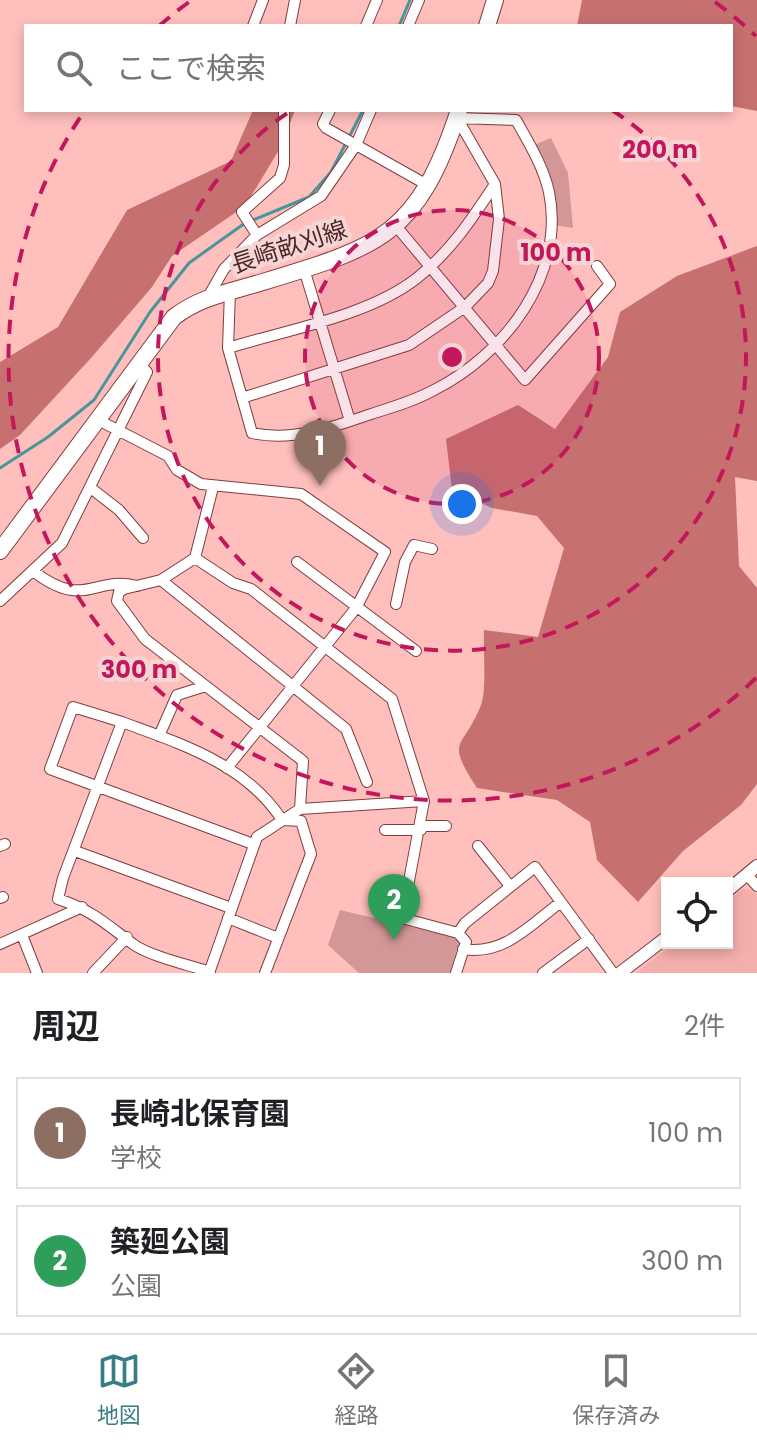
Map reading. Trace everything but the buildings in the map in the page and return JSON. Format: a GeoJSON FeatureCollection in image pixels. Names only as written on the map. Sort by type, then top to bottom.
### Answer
{"type":"FeatureCollection","features":[{"type":"Feature","properties":{"kind":"main road"},"geometry":{"type":"LineString","coordinates":[[488,24],[495,0]]}},
{"type":"Feature","properties":{"kind":"main road","name":"長崎畝刈線"},"geometry":{"type":"LineString","coordinates":[[0,551],[166,327],[182,311],[230,291],[357,251],[396,226],[429,186],[458,114]]}},
{"type":"Feature","properties":{"kind":"main road","name":"長崎畝刈線"},"geometry":{"type":"LineString","coordinates":[[0,560],[171,331],[204,300]]}},
{"type":"Feature","properties":{"kind":"street"},"geometry":{"type":"LineString","coordinates":[[254,24],[263,0]]}},
{"type":"Feature","properties":{"kind":"street"},"geometry":{"type":"LineString","coordinates":[[290,24],[295,0]]}},
{"type":"Feature","properties":{"kind":"street"},"geometry":{"type":"LineString","coordinates":[[367,24],[377,0]]}},
{"type":"Feature","properties":{"kind":"street"},"geometry":{"type":"LineString","coordinates":[[409,24],[419,0]]}},
{"type":"Feature","properties":{"kind":"street"},"geometry":{"type":"LineString","coordinates":[[252,227],[242,212],[280,178],[284,165],[284,112]]}},
{"type":"Feature","properties":{"kind":"street"},"geometry":{"type":"LineString","coordinates":[[329,112],[323,124],[429,186]]}},
{"type":"Feature","properties":{"kind":"street"},"geometry":{"type":"LineString","coordinates":[[204,300],[252,227],[307,208],[321,196],[355,144],[370,112]]}},
{"type":"Feature","properties":{"kind":"street"},"geometry":{"type":"LineString","coordinates":[[242,398],[409,345],[465,307],[488,283],[493,271],[499,219],[495,184],[458,114]]}},
{"type":"Feature","properties":{"kind":"street"},"geometry":{"type":"LineString","coordinates":[[230,291],[228,348],[252,433],[290,435],[350,421],[435,390],[471,367],[516,321],[543,275],[551,222],[549,194],[536,155],[516,120],[458,114]]}},
{"type":"Feature","properties":{"kind":"street"},"geometry":{"type":"LineString","coordinates":[[228,348],[361,308],[398,291],[431,266],[462,233],[495,184]]}},
{"type":"Feature","properties":{"kind":"street"},"geometry":{"type":"LineString","coordinates":[[396,226],[525,380],[610,284],[597,266]]}},
{"type":"Feature","properties":{"kind":"street"},"geometry":{"type":"LineString","coordinates":[[304,269],[350,421]]}},
{"type":"Feature","properties":{"kind":"street"},"geometry":{"type":"LineString","coordinates":[[0,601],[62,543],[92,489],[147,372],[143,368]]}},
{"type":"Feature","properties":{"kind":"street"},"geometry":{"type":"LineString","coordinates":[[102,422],[168,456],[177,470],[190,479],[213,487],[301,494],[385,552],[405,562]]}},
{"type":"Feature","properties":{"kind":"street"},"geometry":{"type":"LineString","coordinates":[[213,487],[195,558],[161,580],[143,587],[124,589],[119,592],[117,601],[145,639],[303,761],[300,809]]}},
{"type":"Feature","properties":{"kind":"street"},"geometry":{"type":"LineString","coordinates":[[92,489],[119,510],[143,538]]}},
{"type":"Feature","properties":{"kind":"street"},"geometry":{"type":"LineString","coordinates":[[396,604],[405,562],[414,545],[432,549]]}},
{"type":"Feature","properties":{"kind":"street"},"geometry":{"type":"LineString","coordinates":[[227,768],[246,741],[263,728],[356,608],[385,552]]}},
{"type":"Feature","properties":{"kind":"street"},"geometry":{"type":"LineString","coordinates":[[195,558],[233,583],[251,589],[392,699],[424,801],[422,828],[402,918],[458,933],[466,942],[456,973]]}},
{"type":"Feature","properties":{"kind":"street"},"geometry":{"type":"LineString","coordinates":[[297,562],[416,651]]}},
{"type":"Feature","properties":{"kind":"street"},"geometry":{"type":"LineString","coordinates":[[33,571],[50,584],[72,591],[96,590],[122,582],[143,587]]}},
{"type":"Feature","properties":{"kind":"street"},"geometry":{"type":"LineString","coordinates":[[161,580],[346,729],[367,782]]}},
{"type":"Feature","properties":{"kind":"street"},"geometry":{"type":"LineString","coordinates":[[159,736],[177,695],[206,686]]}},
{"type":"Feature","properties":{"kind":"street"},"geometry":{"type":"LineString","coordinates":[[253,844],[50,769],[73,707],[122,722],[206,755],[259,790],[282,820],[301,821],[311,854],[265,973]]}},
{"type":"Feature","properties":{"kind":"street"},"geometry":{"type":"LineString","coordinates":[[122,722],[58,899],[82,907],[127,937],[133,945],[209,972],[253,844],[282,820],[300,809],[424,801]]}},
{"type":"Feature","properties":{"kind":"street"},"geometry":{"type":"LineString","coordinates":[[385,830],[446,826]]}},
{"type":"Feature","properties":{"kind":"street"},"geometry":{"type":"LineString","coordinates":[[478,846],[510,886]]}},
{"type":"Feature","properties":{"kind":"street"},"geometry":{"type":"LineString","coordinates":[[75,851],[230,913],[278,938]]}},
{"type":"Feature","properties":{"kind":"street"},"geometry":{"type":"LineString","coordinates":[[458,933],[465,923],[535,867],[613,973]]}},
{"type":"Feature","properties":{"kind":"street"},"geometry":{"type":"LineString","coordinates":[[733,886],[752,871],[757,886]]}},
{"type":"Feature","properties":{"kind":"street"},"geometry":{"type":"LineString","coordinates":[[463,949],[481,952],[499,949],[561,902]]}},
{"type":"Feature","properties":{"kind":"street"},"geometry":{"type":"LineString","coordinates":[[0,944],[82,907]]}},
{"type":"Feature","properties":{"kind":"street"},"geometry":{"type":"LineString","coordinates":[[22,935],[37,973]]}},
{"type":"Feature","properties":{"kind":"street"},"geometry":{"type":"LineString","coordinates":[[93,973],[127,937]]}},
{"type":"Feature","properties":{"kind":"street"},"geometry":{"type":"LineString","coordinates":[[543,973],[589,939]]}},
{"type":"Feature","properties":{"kind":"street"},"geometry":{"type":"LineString","coordinates":[[620,973],[661,942]]}},
{"type":"Feature","properties":{"kind":"shaded area"},"geometry":{"type":"Polygon","coordinates":[[[582,0],[757,0],[757,111],[733,106],[733,24],[577,24],[582,0]]]}},
{"type":"Feature","properties":{"kind":"shaded area"},"geometry":{"type":"Polygon","coordinates":[[[252,112],[294,112],[282,145],[245,206],[172,256],[152,287],[91,358],[20,435],[0,449],[0,362],[58,327],[127,210],[231,161],[252,112]]]}},
{"type":"Feature","properties":{"kind":"shaded area"},"geometry":{"type":"Polygon","coordinates":[[[551,138],[568,173],[573,228],[553,225],[534,145],[551,138]]]}},
{"type":"Feature","properties":{"kind":"shaded area"},"geometry":{"type":"Polygon","coordinates":[[[757,246],[757,481],[735,477],[739,566],[757,588],[757,784],[741,805],[683,851],[638,902],[597,860],[590,822],[557,800],[477,788],[461,760],[460,745],[483,698],[484,630],[538,637],[564,548],[537,516],[492,508],[452,490],[446,439],[518,405],[555,429],[608,357],[620,312],[677,276],[757,246]]]}},
{"type":"Feature","properties":{"kind":"shaded area"},"geometry":{"type":"Polygon","coordinates":[[[743,889],[752,890],[757,895],[757,973],[636,973],[666,949],[733,949],[733,897],[743,889]]]}},
{"type":"Feature","properties":{"kind":"shaded area"},"geometry":{"type":"Polygon","coordinates":[[[340,910],[458,938],[450,973],[359,973],[328,945],[340,910]]]}},
{"type":"Feature","properties":{"kind":"waterway"},"geometry":{"type":"LineString","coordinates":[[400,24],[410,0]]}},
{"type":"Feature","properties":{"kind":"waterway"},"geometry":{"type":"LineString","coordinates":[[253,220],[309,197],[331,172],[362,112]]}},
{"type":"Feature","properties":{"kind":"waterway"},"geometry":{"type":"LineString","coordinates":[[0,468],[48,437],[94,400],[150,312],[189,263],[245,223]]}},
{"type":"Feature","properties":{"kind":"place","name":"長崎北保育園"},"geometry":{"type":"Point","coordinates":[320,486]}},
{"type":"Feature","properties":{"kind":"place","name":"築廻公園"},"geometry":{"type":"Point","coordinates":[394,940]}}]}
